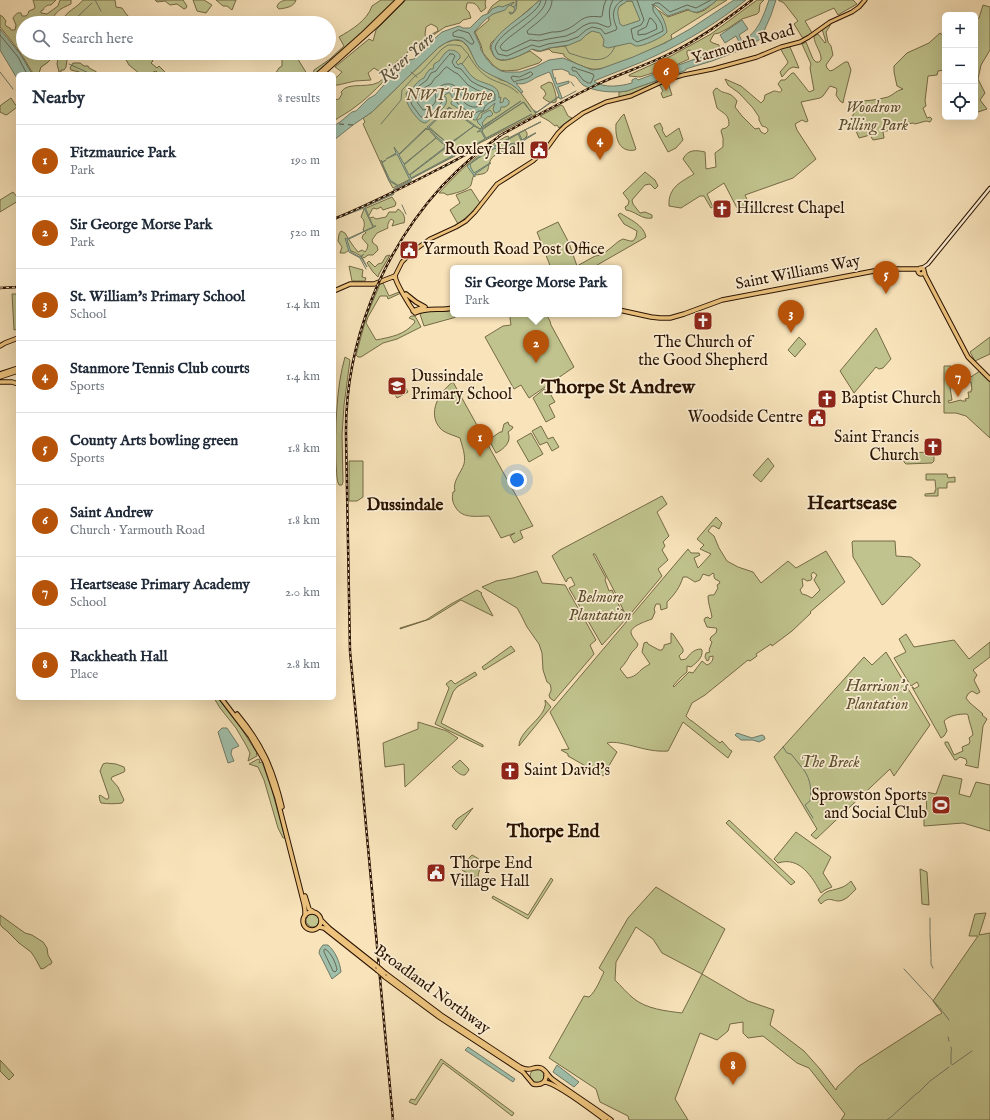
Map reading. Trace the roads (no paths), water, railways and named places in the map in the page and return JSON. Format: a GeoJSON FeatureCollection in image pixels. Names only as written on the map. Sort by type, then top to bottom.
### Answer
{"type":"FeatureCollection","features":[{"type":"Feature","properties":{"kind":"highway"},"geometry":{"type":"LineString","coordinates":[[336,58],[398,0]]}},
{"type":"Feature","properties":{"kind":"highway"},"geometry":{"type":"LineString","coordinates":[[324,72],[378,24],[402,0]]}},
{"type":"Feature","properties":{"kind":"highway"},"geometry":{"type":"LineString","coordinates":[[320,72],[334,60]]}},
{"type":"Feature","properties":{"kind":"highway","name":"Saint Williams Way"},"geometry":{"type":"LineString","coordinates":[[622,311],[648,317],[660,318],[677,316],[722,300],[826,280],[894,269],[922,270]]}},
{"type":"Feature","properties":{"kind":"highway"},"geometry":{"type":"LineString","coordinates":[[922,270],[968,357],[990,379]]}},
{"type":"Feature","properties":{"kind":"highway"},"geometry":{"type":"LineString","coordinates":[[336,290],[350,284],[374,284],[395,276]]}},
{"type":"Feature","properties":{"kind":"highway"},"geometry":{"type":"LineString","coordinates":[[395,276],[415,311]]}},
{"type":"Feature","properties":{"kind":"highway"},"geometry":{"type":"LineString","coordinates":[[395,276],[415,311]]}},
{"type":"Feature","properties":{"kind":"highway"},"geometry":{"type":"LineString","coordinates":[[406,294],[422,308]]}},
{"type":"Feature","properties":{"kind":"highway"},"geometry":{"type":"LineString","coordinates":[[415,311],[422,308],[433,310]]}},
{"type":"Feature","properties":{"kind":"highway"},"geometry":{"type":"LineString","coordinates":[[415,311],[450,309]]}},
{"type":"Feature","properties":{"kind":"highway"},"geometry":{"type":"LineString","coordinates":[[0,344],[16,339]]}},
{"type":"Feature","properties":{"kind":"highway"},"geometry":{"type":"LineString","coordinates":[[0,375],[16,370]]}},
{"type":"Feature","properties":{"kind":"highway"},"geometry":{"type":"LineString","coordinates":[[0,382],[16,383]]}},
{"type":"Feature","properties":{"kind":"highway"},"geometry":{"type":"LineString","coordinates":[[224,700],[250,736],[265,762],[273,783],[304,904],[304,923],[307,928],[312,930],[319,927],[321,920],[319,915],[309,909],[305,897],[274,776],[268,761],[253,734],[225,700]]}},
{"type":"Feature","properties":{"kind":"highway"},"geometry":{"type":"LineString","coordinates":[[305,916],[309,912],[314,912]]}},
{"type":"Feature","properties":{"kind":"highway","name":"Broadland Northway"},"geometry":{"type":"LineString","coordinates":[[321,920],[356,951],[439,1017],[523,1072],[528,1078]]}},
{"type":"Feature","properties":{"kind":"highway","name":"Broadland Northway"},"geometry":{"type":"LineString","coordinates":[[319,927],[324,928],[356,951]]}},
{"type":"Feature","properties":{"kind":"highway","name":"Broadland Northway"},"geometry":{"type":"LineString","coordinates":[[392,980],[440,1015],[520,1067],[526,1070],[533,1068]]}},
{"type":"Feature","properties":{"kind":"highway"},"geometry":{"type":"LineString","coordinates":[[605,1120],[552,1083],[544,1082],[536,1085],[533,1084],[528,1078],[529,1074],[533,1068],[541,1068],[551,1079],[611,1120]]}},
{"type":"Feature","properties":{"kind":"highway"},"geometry":{"type":"LineString","coordinates":[[544,1082],[546,1073]]}},
{"type":"Feature","properties":{"kind":"main road","name":"Yarmouth Road"},"geometry":{"type":"LineString","coordinates":[[395,276],[402,262],[412,252],[430,239],[466,221],[497,184],[533,161],[565,126],[583,112],[606,102],[631,96],[666,80],[682,75],[718,68],[752,58],[781,46],[797,43],[809,38],[826,24],[853,11],[864,1]]}},
{"type":"Feature","properties":{"kind":"main road"},"geometry":{"type":"LineString","coordinates":[[922,270],[990,188]]}},
{"type":"Feature","properties":{"kind":"water"},"geometry":{"type":"Polygon","coordinates":[[[517,0],[516,8],[513,13],[515,8],[513,7],[516,5],[517,0]]]}},
{"type":"Feature","properties":{"kind":"water"},"geometry":{"type":"Polygon","coordinates":[[[540,0],[717,0],[699,12],[693,12],[688,9],[668,16],[652,4],[662,17],[667,32],[657,39],[643,45],[636,46],[630,43],[608,48],[603,46],[604,40],[600,33],[592,31],[581,40],[569,45],[540,51],[532,49],[519,56],[504,60],[496,58],[491,47],[493,42],[508,26],[526,13],[540,0]],[[627,1],[618,9],[620,24],[623,26],[640,20],[632,1],[627,1]]]}},
{"type":"Feature","properties":{"kind":"water"},"geometry":{"type":"Polygon","coordinates":[[[734,0],[746,0],[725,16],[692,37],[642,62],[594,81],[598,84],[613,86],[632,83],[632,80],[636,78],[638,80],[714,53],[739,42],[736,36],[725,43],[720,35],[742,20],[748,29],[739,35],[742,41],[748,38],[759,24],[769,0],[776,0],[771,15],[759,40],[738,51],[627,91],[599,91],[583,85],[576,77],[569,74],[569,72],[562,69],[552,70],[557,84],[569,81],[569,83],[558,87],[562,98],[560,99],[559,97],[536,113],[533,110],[537,112],[559,96],[549,72],[526,83],[516,83],[523,92],[521,93],[517,88],[479,67],[465,43],[459,40],[450,41],[439,47],[372,112],[336,138],[336,125],[352,112],[356,111],[368,99],[375,95],[391,77],[405,66],[409,60],[414,59],[442,32],[459,26],[463,28],[470,28],[482,16],[489,13],[492,9],[514,2],[511,5],[512,6],[508,6],[505,10],[493,14],[474,32],[486,58],[492,65],[501,71],[506,72],[520,72],[549,60],[563,58],[592,70],[600,69],[665,43],[690,29],[734,0]]]}},
{"type":"Feature","properties":{"kind":"water"},"geometry":{"type":"Polygon","coordinates":[[[0,29],[16,49],[16,60],[24,60],[31,72],[16,72],[16,77],[0,50],[0,29]]]}},
{"type":"Feature","properties":{"kind":"water"},"geometry":{"type":"Polygon","coordinates":[[[449,50],[455,51],[460,55],[460,58],[456,62],[458,65],[461,63],[470,75],[497,90],[499,93],[499,98],[501,97],[500,103],[503,102],[504,98],[506,98],[509,101],[509,104],[505,107],[501,107],[500,111],[496,113],[493,109],[495,103],[487,110],[480,113],[476,120],[474,120],[469,115],[451,104],[453,99],[450,93],[448,93],[443,96],[445,96],[446,102],[443,108],[426,123],[420,121],[408,105],[406,93],[424,78],[430,69],[433,69],[434,64],[439,61],[449,50]]]}},
{"type":"Feature","properties":{"kind":"water"},"geometry":{"type":"Polygon","coordinates":[[[521,101],[480,129],[482,127],[477,120],[481,118],[482,114],[490,110],[493,114],[487,117],[482,123],[483,126],[521,101]]]}},
{"type":"Feature","properties":{"kind":"water"},"geometry":{"type":"Polygon","coordinates":[[[449,107],[480,129],[449,108],[429,127],[445,141],[427,127],[449,107]]]}},
{"type":"Feature","properties":{"kind":"water"},"geometry":{"type":"Polygon","coordinates":[[[509,112],[482,130],[486,138],[532,114],[463,151],[485,139],[481,131],[477,132],[509,112]]]}},
{"type":"Feature","properties":{"kind":"water"},"geometry":{"type":"Polygon","coordinates":[[[540,122],[541,122],[519,133],[522,140],[536,133],[522,142],[518,134],[497,146],[501,151],[499,154],[500,152],[495,148],[470,164],[474,173],[491,163],[475,174],[475,177],[467,166],[494,147],[494,145],[496,146],[511,137],[540,122]]]}},
{"type":"Feature","properties":{"kind":"water"},"geometry":{"type":"Polygon","coordinates":[[[474,126],[449,145],[446,142],[449,144],[474,126]]]}},
{"type":"Feature","properties":{"kind":"water"},"geometry":{"type":"Polygon","coordinates":[[[426,128],[430,130],[426,129],[399,155],[404,164],[436,138],[404,165],[409,175],[444,148],[444,144],[448,146],[450,151],[447,147],[410,175],[411,178],[452,156],[451,152],[454,156],[393,190],[398,186],[389,181],[383,165],[390,180],[399,186],[410,180],[397,154],[386,159],[396,153],[394,147],[399,154],[426,128]]]}},
{"type":"Feature","properties":{"kind":"water"},"geometry":{"type":"Polygon","coordinates":[[[430,131],[444,143],[443,144],[430,131]]]}},
{"type":"Feature","properties":{"kind":"water"},"geometry":{"type":"Polygon","coordinates":[[[521,142],[510,145],[501,154],[509,144],[521,142]]]}},
{"type":"Feature","properties":{"kind":"water"},"geometry":{"type":"Polygon","coordinates":[[[394,193],[393,195],[365,207],[373,226],[376,226],[347,240],[351,252],[360,257],[364,254],[361,257],[367,267],[362,259],[349,252],[345,238],[347,239],[373,227],[364,208],[341,217],[394,193]]]}},
{"type":"Feature","properties":{"kind":"water"},"geometry":{"type":"Polygon","coordinates":[[[222,728],[227,728],[239,746],[232,749],[231,754],[234,761],[228,763],[218,732],[222,728]]]}},
{"type":"Feature","properties":{"kind":"water"},"geometry":{"type":"Polygon","coordinates":[[[737,733],[752,738],[762,735],[765,739],[759,742],[753,740],[741,740],[735,735],[737,733]]]}},
{"type":"Feature","properties":{"kind":"water"},"geometry":{"type":"Polygon","coordinates":[[[323,945],[328,945],[331,947],[340,964],[341,972],[332,979],[319,953],[323,945]]]}},
{"type":"Feature","properties":{"kind":"water"},"geometry":{"type":"Polygon","coordinates":[[[468,1047],[515,1079],[513,1082],[465,1050],[468,1047]]]}},
{"type":"Feature","properties":{"kind":"water"},"geometry":{"type":"Polygon","coordinates":[[[557,1065],[579,1082],[574,1087],[553,1072],[557,1065]]]}},
{"type":"Feature","properties":{"kind":"waterway"},"geometry":{"type":"LineString","coordinates":[[95,0],[101,11]]}},
{"type":"Feature","properties":{"kind":"waterway"},"geometry":{"type":"LineString","coordinates":[[78,16],[92,3]]}},
{"type":"Feature","properties":{"kind":"waterway","name":"River Yare"},"geometry":{"type":"LineString","coordinates":[[381,124],[401,100],[402,90],[442,49],[448,45],[461,46],[469,55],[462,64]]}},
{"type":"Feature","properties":{"kind":"waterway"},"geometry":{"type":"LineString","coordinates":[[565,46],[569,53],[595,60],[607,57],[615,46]]}},
{"type":"Feature","properties":{"kind":"waterway"},"geometry":{"type":"LineString","coordinates":[[469,56],[476,67],[485,76],[509,86],[518,93]]}},
{"type":"Feature","properties":{"kind":"waterway"},"geometry":{"type":"LineString","coordinates":[[69,64],[87,72]]}},
{"type":"Feature","properties":{"kind":"waterway"},"geometry":{"type":"LineString","coordinates":[[0,72],[13,89]]}},
{"type":"Feature","properties":{"kind":"waterway","name":"River Yare"},"geometry":{"type":"LineString","coordinates":[[411,72],[417,77]]}},
{"type":"Feature","properties":{"kind":"waterway"},"geometry":{"type":"LineString","coordinates":[[571,82],[574,86]]}},
{"type":"Feature","properties":{"kind":"waterway"},"geometry":{"type":"LineString","coordinates":[[561,99],[576,91]]}},
{"type":"Feature","properties":{"kind":"waterway"},"geometry":{"type":"LineString","coordinates":[[449,144],[456,139]]}},
{"type":"Feature","properties":{"kind":"waterway"},"geometry":{"type":"LineString","coordinates":[[441,169],[458,160]]}},
{"type":"Feature","properties":{"kind":"waterway"},"geometry":{"type":"LineString","coordinates":[[402,205],[406,214]]}},
{"type":"Feature","properties":{"kind":"waterway"},"geometry":{"type":"LineString","coordinates":[[360,258],[366,269]]}},
{"type":"Feature","properties":{"kind":"waterway"},"geometry":{"type":"LineString","coordinates":[[783,747],[787,753],[791,754],[800,765]]}},
{"type":"Feature","properties":{"kind":"waterway"},"geometry":{"type":"LineString","coordinates":[[800,765],[810,782],[810,801],[805,805],[813,818]]}},
{"type":"Feature","properties":{"kind":"waterway"},"geometry":{"type":"LineString","coordinates":[[930,918],[930,932]]}},
{"type":"Feature","properties":{"kind":"waterway"},"geometry":{"type":"LineString","coordinates":[[930,933],[931,957]]}},
{"type":"Feature","properties":{"kind":"waterway"},"geometry":{"type":"LineString","coordinates":[[931,958],[933,968]]}},
{"type":"Feature","properties":{"kind":"waterway"},"geometry":{"type":"LineString","coordinates":[[904,969],[939,1007]]}},
{"type":"Feature","properties":{"kind":"waterway"},"geometry":{"type":"LineString","coordinates":[[943,1012],[949,1020]]}},
{"type":"Feature","properties":{"kind":"waterway"},"geometry":{"type":"LineString","coordinates":[[948,1037],[949,1041]]}},
{"type":"Feature","properties":{"kind":"waterway"},"geometry":{"type":"LineString","coordinates":[[951,1047],[951,1064]]}},
{"type":"Feature","properties":{"kind":"waterway"},"geometry":{"type":"LineString","coordinates":[[952,1065],[972,1051]]}},
{"type":"Feature","properties":{"kind":"waterway"},"geometry":{"type":"LineString","coordinates":[[918,1093],[930,1081],[949,1067]]}},
{"type":"Feature","properties":{"kind":"waterway"},"geometry":{"type":"LineString","coordinates":[[890,1118],[917,1093]]}},
{"type":"Feature","properties":{"kind":"railway"},"geometry":{"type":"LineString","coordinates":[[499,136],[598,84],[682,48],[713,29],[752,0]]}},
{"type":"Feature","properties":{"kind":"railway"},"geometry":{"type":"LineString","coordinates":[[393,1120],[350,651],[346,435],[347,401],[352,367],[360,334],[371,302],[385,270],[401,240],[420,212],[442,186],[472,158],[504,133]]}},
{"type":"Feature","properties":{"kind":"railway"},"geometry":{"type":"LineString","coordinates":[[336,218],[408,185],[480,147]]}},
{"type":"Feature","properties":{"kind":"railway"},"geometry":{"type":"LineString","coordinates":[[0,288],[16,287]]}},
{"type":"Feature","properties":{"kind":"place","name":"Saint Andrew"},"geometry":{"type":"Point","coordinates":[666,91]}},
{"type":"Feature","properties":{"kind":"place","name":"Roxley Hall"},"geometry":{"type":"Point","coordinates":[539,150]}},
{"type":"Feature","properties":{"kind":"place","name":"Stanmore Tennis Club courts"},"geometry":{"type":"Point","coordinates":[600,160]}},
{"type":"Feature","properties":{"kind":"place","name":"Hillcrest Chapel"},"geometry":{"type":"Point","coordinates":[722,209]}},
{"type":"Feature","properties":{"kind":"place","name":"Yarmouth Road Post Office"},"geometry":{"type":"Point","coordinates":[409,250]}},
{"type":"Feature","properties":{"kind":"place","name":"County Arts bowling green"},"geometry":{"type":"Point","coordinates":[886,294]}},
{"type":"Feature","properties":{"kind":"place","name":"The Church of the Good Shepherd"},"geometry":{"type":"Point","coordinates":[703,321]}},
{"type":"Feature","properties":{"kind":"place","name":"St. William's Primary School"},"geometry":{"type":"Point","coordinates":[791,333]}},
{"type":"Feature","properties":{"kind":"place","name":"Sir George Morse Park"},"geometry":{"type":"Point","coordinates":[536,363]}},
{"type":"Feature","properties":{"kind":"place","name":"Dussindale Primary School"},"geometry":{"type":"Point","coordinates":[397,386]}},
{"type":"Feature","properties":{"kind":"place","name":"Heartsease Primary Academy"},"geometry":{"type":"Point","coordinates":[958,397]}},
{"type":"Feature","properties":{"kind":"place","name":"Baptist Church"},"geometry":{"type":"Point","coordinates":[827,399]}},
{"type":"Feature","properties":{"kind":"place","name":"Woodside Centre"},"geometry":{"type":"Point","coordinates":[817,418]}},
{"type":"Feature","properties":{"kind":"place","name":"Saint Francis Church"},"geometry":{"type":"Point","coordinates":[933,447]}},
{"type":"Feature","properties":{"kind":"place","name":"Fitzmaurice Park"},"geometry":{"type":"Point","coordinates":[480,457]}},
{"type":"Feature","properties":{"kind":"place","name":"Saint David's"},"geometry":{"type":"Point","coordinates":[510,771]}},
{"type":"Feature","properties":{"kind":"place","name":"Sprowston Sports and Social Club"},"geometry":{"type":"Point","coordinates":[941,805]}},
{"type":"Feature","properties":{"kind":"place","name":"Thorpe End Village Hall"},"geometry":{"type":"Point","coordinates":[436,873]}},
{"type":"Feature","properties":{"kind":"place","name":"Rackheath Hall"},"geometry":{"type":"Point","coordinates":[733,1085]}},
{"type":"Feature","properties":{"kind":"district","name":"Thorpe St Andrew"},"geometry":{"type":"Point","coordinates":[618,387]}},
{"type":"Feature","properties":{"kind":"district","name":"Heartsease"},"geometry":{"type":"Point","coordinates":[852,503]}},
{"type":"Feature","properties":{"kind":"district","name":"Dussindale"},"geometry":{"type":"Point","coordinates":[405,505]}},
{"type":"Feature","properties":{"kind":"district","name":"Thorpe End"},"geometry":{"type":"Point","coordinates":[553,832]}},
{"type":"Feature","properties":{"kind":"park label","name":"NWT Thorpe Marshes"},"geometry":{"type":"Point","coordinates":[449,105]}},
{"type":"Feature","properties":{"kind":"park label","name":"Woodrow Pilling Park"},"geometry":{"type":"Point","coordinates":[873,117]}},
{"type":"Feature","properties":{"kind":"park label","name":"Belmore Plantation"},"geometry":{"type":"Point","coordinates":[600,607]}},
{"type":"Feature","properties":{"kind":"park label","name":"Harrison's Plantation"},"geometry":{"type":"Point","coordinates":[877,696]}},
{"type":"Feature","properties":{"kind":"park label","name":"The Breck"},"geometry":{"type":"Point","coordinates":[830,763]}}]}
